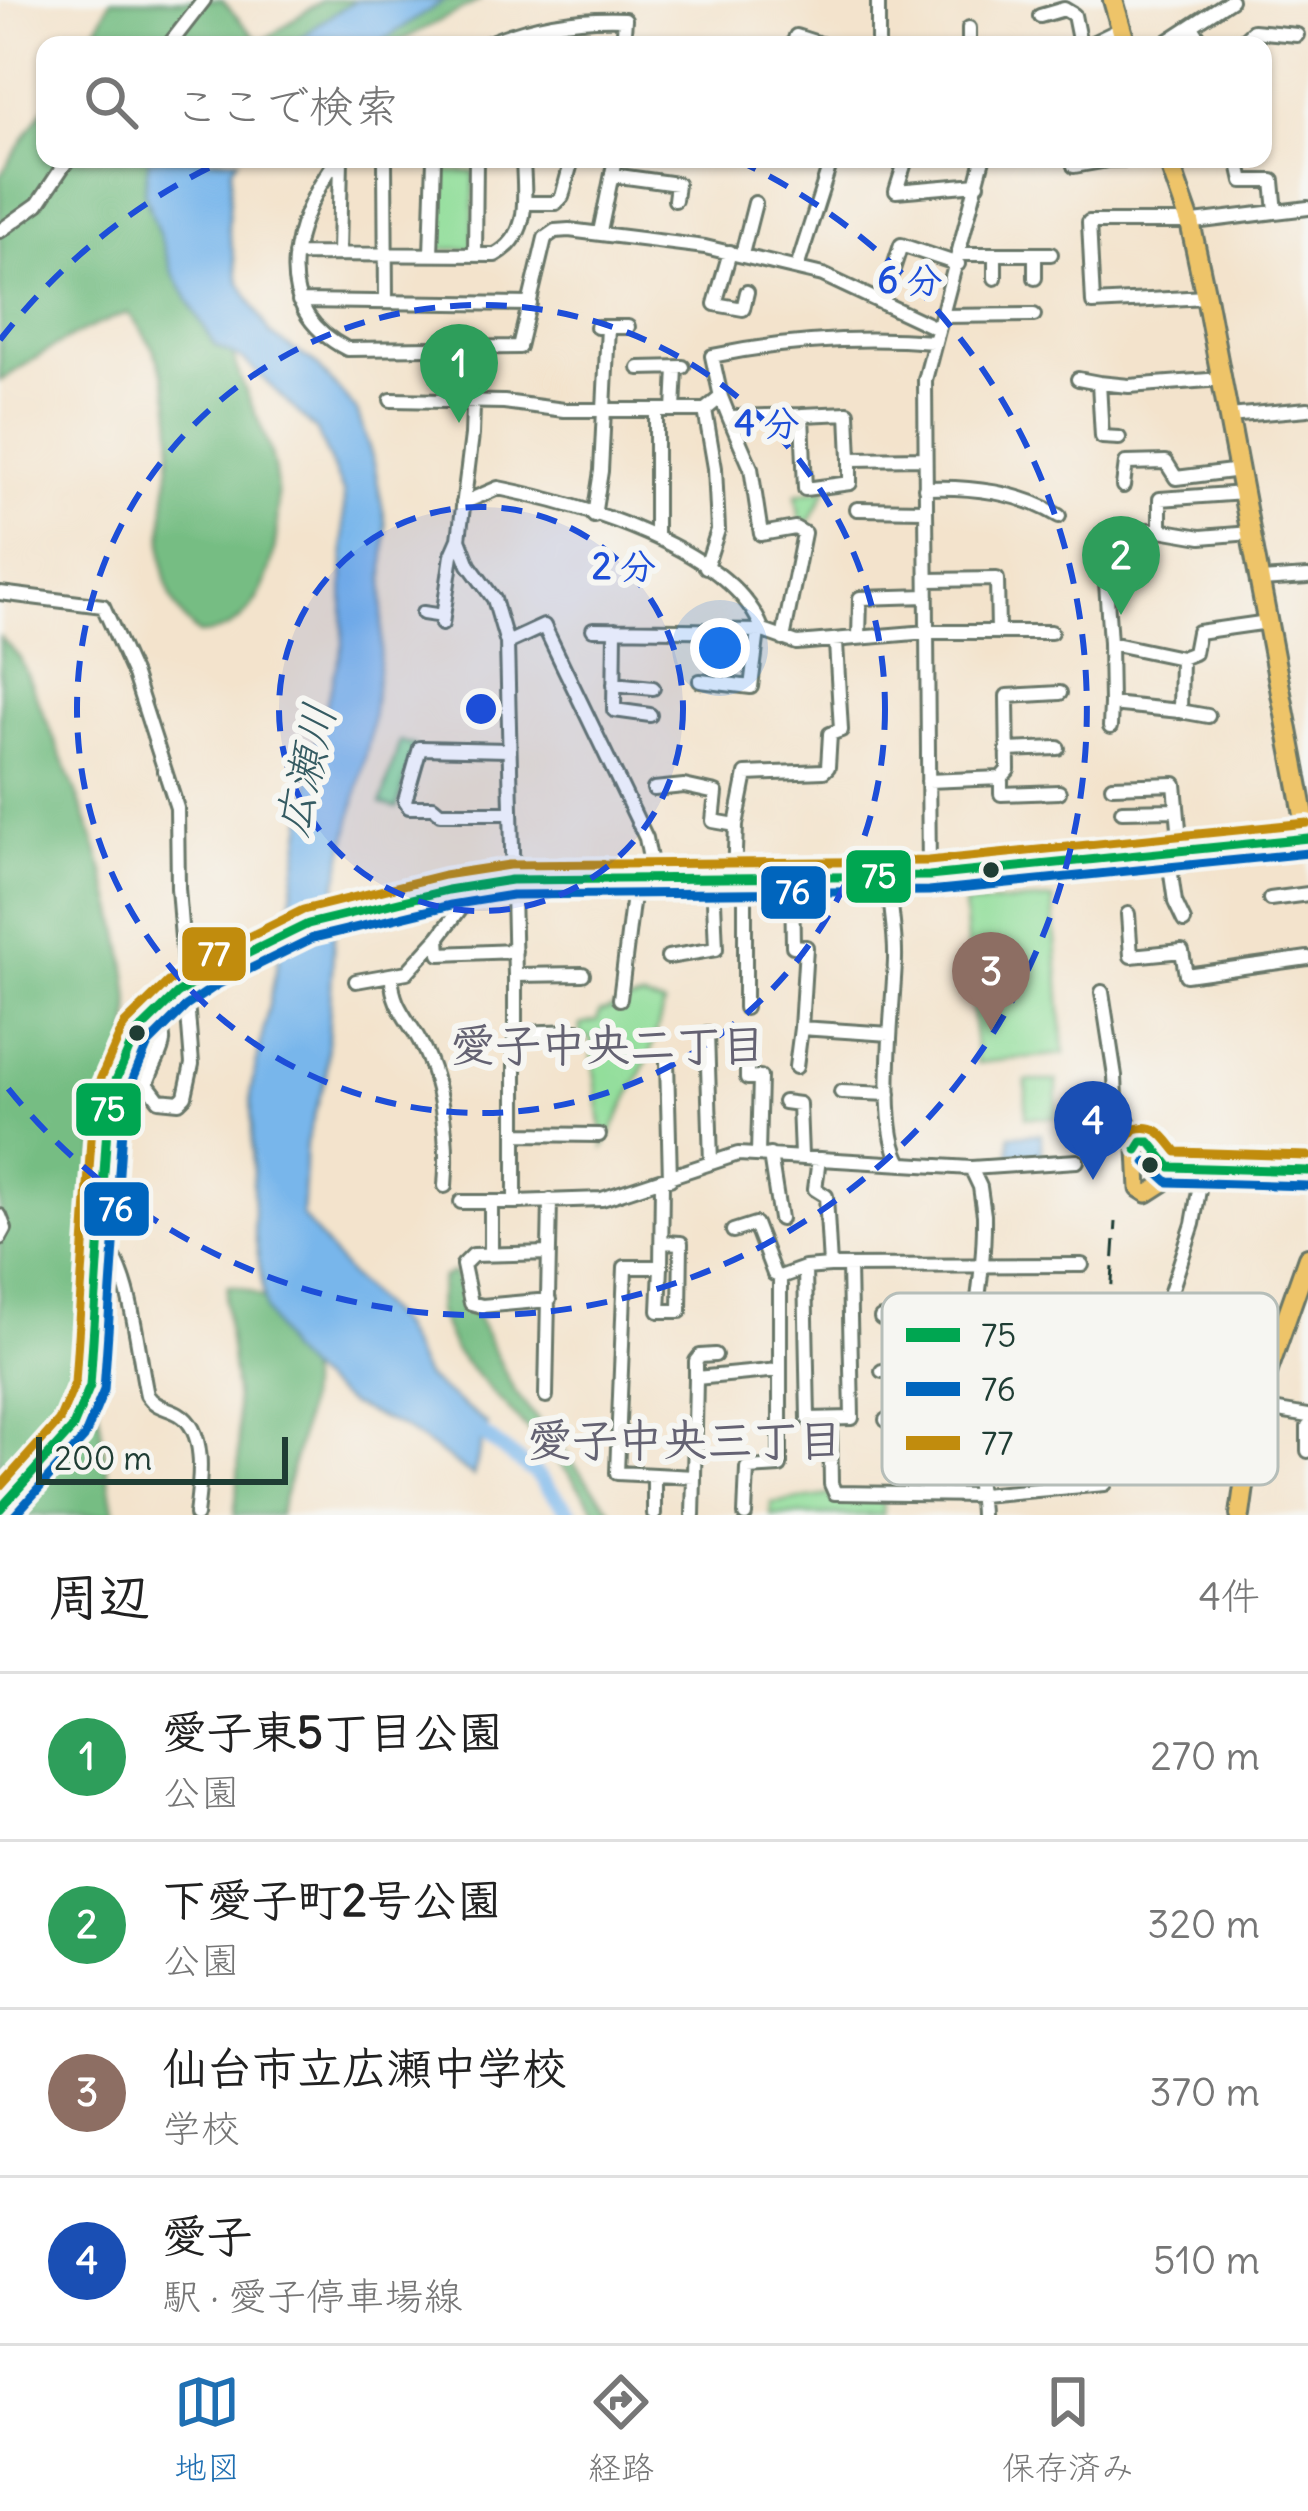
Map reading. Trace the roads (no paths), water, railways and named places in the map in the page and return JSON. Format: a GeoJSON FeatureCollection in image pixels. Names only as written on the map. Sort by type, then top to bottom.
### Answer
{"type":"FeatureCollection","features":[{"type":"Feature","properties":{"kind":"highway"},"geometry":{"type":"LineString","coordinates":[[1113,0],[1124,36]]}},
{"type":"Feature","properties":{"kind":"highway"},"geometry":{"type":"LineString","coordinates":[[1171,168],[1190,222],[1268,622],[1301,760],[1308,837]]}},
{"type":"Feature","properties":{"kind":"highway"},"geometry":{"type":"LineString","coordinates":[[1278,1341],[1308,1257]]}},
{"type":"Feature","properties":{"kind":"highway"},"geometry":{"type":"LineString","coordinates":[[1240,1515],[1243,1485]]}},
{"type":"Feature","properties":{"kind":"main road"},"geometry":{"type":"LineString","coordinates":[[1308,1171],[1170,1167],[1150,1142],[1139,1144],[1142,1192],[1151,1194],[1167,1179],[1308,1183]]}},
{"type":"Feature","properties":{"kind":"street"},"geometry":{"type":"LineString","coordinates":[[177,36],[204,0]]}},
{"type":"Feature","properties":{"kind":"street"},"geometry":{"type":"LineString","coordinates":[[878,0],[878,36]]}},
{"type":"Feature","properties":{"kind":"street"},"geometry":{"type":"LineString","coordinates":[[1177,36],[1231,0]]}},
{"type":"Feature","properties":{"kind":"street"},"geometry":{"type":"LineString","coordinates":[[1040,16],[1064,9],[1074,15],[1081,36]]}},
{"type":"Feature","properties":{"kind":"street"},"geometry":{"type":"LineString","coordinates":[[529,36],[569,22],[625,19],[624,36]]}},
{"type":"Feature","properties":{"kind":"street"},"geometry":{"type":"LineString","coordinates":[[1192,27],[1198,36]]}},
{"type":"Feature","properties":{"kind":"street"},"geometry":{"type":"LineString","coordinates":[[969,28],[969,36]]}},
{"type":"Feature","properties":{"kind":"street"},"geometry":{"type":"LineString","coordinates":[[1248,36],[1253,32],[1297,35]]}},
{"type":"Feature","properties":{"kind":"street"},"geometry":{"type":"LineString","coordinates":[[0,231],[38,204],[62,168]]}},
{"type":"Feature","properties":{"kind":"street"},"geometry":{"type":"LineString","coordinates":[[333,168],[317,191],[295,254],[293,277],[299,301],[322,331],[347,349],[519,347],[545,238],[555,231],[600,232],[736,253],[824,274],[938,329]]}},
{"type":"Feature","properties":{"kind":"street"},"geometry":{"type":"LineString","coordinates":[[339,168],[339,254]]}},
{"type":"Feature","properties":{"kind":"street"},"geometry":{"type":"LineString","coordinates":[[385,168],[386,301]]}},
{"type":"Feature","properties":{"kind":"street"},"geometry":{"type":"LineString","coordinates":[[431,254],[434,168]]}},
{"type":"Feature","properties":{"kind":"street"},"geometry":{"type":"LineString","coordinates":[[475,255],[476,168]]}},
{"type":"Feature","properties":{"kind":"street"},"geometry":{"type":"LineString","coordinates":[[295,254],[495,255],[506,249],[524,223],[523,168]]}},
{"type":"Feature","properties":{"kind":"street"},"geometry":{"type":"LineString","coordinates":[[524,203],[556,203],[570,168]]}},
{"type":"Feature","properties":{"kind":"street"},"geometry":{"type":"LineString","coordinates":[[600,232],[613,168]]}},
{"type":"Feature","properties":{"kind":"street"},"geometry":{"type":"LineString","coordinates":[[797,268],[829,168]]}},
{"type":"Feature","properties":{"kind":"street"},"geometry":{"type":"LineString","coordinates":[[903,168],[896,191],[978,184]]}},
{"type":"Feature","properties":{"kind":"street"},"geometry":{"type":"LineString","coordinates":[[929,876],[925,380],[981,168]]}},
{"type":"Feature","properties":{"kind":"street"},"geometry":{"type":"LineString","coordinates":[[1240,168],[1243,181],[1273,181],[1276,212]]}},
{"type":"Feature","properties":{"kind":"street"},"geometry":{"type":"LineString","coordinates":[[612,175],[677,184],[675,200]]}},
{"type":"Feature","properties":{"kind":"street"},"geometry":{"type":"LineString","coordinates":[[747,292],[743,309],[715,304],[755,203]]}},
{"type":"Feature","properties":{"kind":"street"},"geometry":{"type":"LineString","coordinates":[[1206,297],[1093,303],[1089,222],[1190,222],[1308,208]]}},
{"type":"Feature","properties":{"kind":"street"},"geometry":{"type":"LineString","coordinates":[[882,303],[902,245],[959,259],[1051,254]]}},
{"type":"Feature","properties":{"kind":"street"},"geometry":{"type":"LineString","coordinates":[[995,254],[995,278]]}},
{"type":"Feature","properties":{"kind":"street"},"geometry":{"type":"LineString","coordinates":[[1035,254],[1035,278]]}},
{"type":"Feature","properties":{"kind":"street"},"geometry":{"type":"LineString","coordinates":[[299,301],[530,304]]}},
{"type":"Feature","properties":{"kind":"street"},"geometry":{"type":"LineString","coordinates":[[783,639],[804,533],[795,528],[761,534],[751,468],[721,397],[712,356],[766,344],[889,338],[1034,314]]}},
{"type":"Feature","properties":{"kind":"street"},"geometry":{"type":"LineString","coordinates":[[594,516],[601,471],[602,327],[628,327]]}},
{"type":"Feature","properties":{"kind":"street"},"geometry":{"type":"LineString","coordinates":[[422,612],[442,620],[452,554],[459,539],[475,348]]}},
{"type":"Feature","properties":{"kind":"street"},"geometry":{"type":"LineString","coordinates":[[639,368],[680,368],[674,410]]}},
{"type":"Feature","properties":{"kind":"street"},"geometry":{"type":"LineString","coordinates":[[1078,380],[1129,386],[1222,379]]}},
{"type":"Feature","properties":{"kind":"street"},"geometry":{"type":"LineString","coordinates":[[1099,383],[1102,436],[1119,437]]}},
{"type":"Feature","properties":{"kind":"street"},"geometry":{"type":"LineString","coordinates":[[391,400],[602,411],[706,410],[721,397]]}},
{"type":"Feature","properties":{"kind":"street"},"geometry":{"type":"LineString","coordinates":[[1229,416],[1308,409]]}},
{"type":"Feature","properties":{"kind":"street"},"geometry":{"type":"LineString","coordinates":[[656,410],[656,536]]}},
{"type":"Feature","properties":{"kind":"street"},"geometry":{"type":"LineString","coordinates":[[706,410],[718,530],[706,567]]}},
{"type":"Feature","properties":{"kind":"street"},"geometry":{"type":"LineString","coordinates":[[729,417],[848,413],[850,483],[805,489],[802,415]]}},
{"type":"Feature","properties":{"kind":"street"},"geometry":{"type":"LineString","coordinates":[[850,459],[924,458]]}},
{"type":"Feature","properties":{"kind":"street"},"geometry":{"type":"LineString","coordinates":[[1124,486],[1126,463],[1166,462],[1176,478],[1240,470]]}},
{"type":"Feature","properties":{"kind":"street"},"geometry":{"type":"LineString","coordinates":[[464,503],[498,488],[594,516],[656,536],[740,592],[757,615],[760,631],[751,687],[700,681]]}},
{"type":"Feature","properties":{"kind":"street"},"geometry":{"type":"LineString","coordinates":[[926,488],[986,490],[1059,516]]}},
{"type":"Feature","properties":{"kind":"street"},"geometry":{"type":"LineString","coordinates":[[1160,530],[1160,499],[1244,493]]}},
{"type":"Feature","properties":{"kind":"street"},"geometry":{"type":"LineString","coordinates":[[857,509],[926,510]]}},
{"type":"Feature","properties":{"kind":"street"},"geometry":{"type":"LineString","coordinates":[[1110,727],[1104,530],[1160,530],[1202,537],[1251,533]]}},
{"type":"Feature","properties":{"kind":"street"},"geometry":{"type":"LineString","coordinates":[[459,539],[469,565],[494,599],[507,643],[515,1202]]}},
{"type":"Feature","properties":{"kind":"street"},"geometry":{"type":"LineString","coordinates":[[1260,580],[1308,577]]}},
{"type":"Feature","properties":{"kind":"street"},"geometry":{"type":"LineString","coordinates":[[927,580],[997,579],[998,632]]}},
{"type":"Feature","properties":{"kind":"street"},"geometry":{"type":"LineString","coordinates":[[0,592],[103,607],[134,675],[178,808],[178,888],[192,1064],[185,1096],[178,1102],[159,1100],[147,1084],[165,1044],[155,1013]]}},
{"type":"Feature","properties":{"kind":"street"},"geometry":{"type":"LineString","coordinates":[[859,638],[860,598],[927,596]]}},
{"type":"Feature","properties":{"kind":"street"},"geometry":{"type":"LineString","coordinates":[[1110,644],[1181,658],[1194,652],[1198,632],[1268,622]]}},
{"type":"Feature","properties":{"kind":"street"},"geometry":{"type":"LineString","coordinates":[[507,643],[544,626],[646,838],[654,879]]}},
{"type":"Feature","properties":{"kind":"street"},"geometry":{"type":"LineString","coordinates":[[593,629],[760,631],[796,643],[927,632],[1051,632]]}},
{"type":"Feature","properties":{"kind":"street"},"geometry":{"type":"LineString","coordinates":[[615,629],[614,710],[650,715]]}},
{"type":"Feature","properties":{"kind":"street"},"geometry":{"type":"LineString","coordinates":[[745,1008],[736,825],[746,773],[824,771],[828,767],[830,734],[841,730],[836,643]]}},
{"type":"Feature","properties":{"kind":"street"},"geometry":{"type":"LineString","coordinates":[[1180,711],[1181,658]]}},
{"type":"Feature","properties":{"kind":"street"},"geometry":{"type":"LineString","coordinates":[[614,685],[653,688]]}},
{"type":"Feature","properties":{"kind":"street"},"geometry":{"type":"LineString","coordinates":[[1059,792],[1001,794],[1001,778],[1008,770],[1007,696],[1060,693]]}},
{"type":"Feature","properties":{"kind":"street"},"geometry":{"type":"LineString","coordinates":[[1111,704],[1208,716]]}},
{"type":"Feature","properties":{"kind":"street"},"geometry":{"type":"LineString","coordinates":[[508,750],[420,748],[405,801],[409,807],[433,807],[440,813],[509,813]]}},
{"type":"Feature","properties":{"kind":"street"},"geometry":{"type":"LineString","coordinates":[[1007,750],[1058,748]]}},
{"type":"Feature","properties":{"kind":"street"},"geometry":{"type":"LineString","coordinates":[[928,781],[1001,778]]}},
{"type":"Feature","properties":{"kind":"street"},"geometry":{"type":"LineString","coordinates":[[1112,786],[1175,784],[1174,902],[1184,921]]}},
{"type":"Feature","properties":{"kind":"street"},"geometry":{"type":"LineString","coordinates":[[653,789],[684,786],[716,793],[713,820],[736,825]]}},
{"type":"Feature","properties":{"kind":"street"},"geometry":{"type":"LineString","coordinates":[[1122,811],[1177,810]]}},
{"type":"Feature","properties":{"kind":"street"},"geometry":{"type":"LineString","coordinates":[[0,1509],[72,1429],[90,1386],[110,1097],[124,1055],[155,1013],[233,958],[339,914],[511,880],[929,876],[1308,837]]}},
{"type":"Feature","properties":{"kind":"street"},"geometry":{"type":"LineString","coordinates":[[889,874],[895,954],[889,1094],[895,1151],[902,1164]]}},
{"type":"Feature","properties":{"kind":"street"},"geometry":{"type":"LineString","coordinates":[[792,877],[793,946],[806,946],[796,1067]]}},
{"type":"Feature","properties":{"kind":"street"},"geometry":{"type":"LineString","coordinates":[[713,878],[716,949]]}},
{"type":"Feature","properties":{"kind":"street"},"geometry":{"type":"LineString","coordinates":[[620,999],[635,879]]}},
{"type":"Feature","properties":{"kind":"street"},"geometry":{"type":"LineString","coordinates":[[356,981],[407,972],[478,885]]}},
{"type":"Feature","properties":{"kind":"street"},"geometry":{"type":"LineString","coordinates":[[1274,894],[1308,894]]}},
{"type":"Feature","properties":{"kind":"street"},"geometry":{"type":"LineString","coordinates":[[1128,914],[1131,956],[1182,951],[1186,975],[1308,958]]}},
{"type":"Feature","properties":{"kind":"street"},"geometry":{"type":"LineString","coordinates":[[439,937],[440,954],[515,951]]}},
{"type":"Feature","properties":{"kind":"street"},"geometry":{"type":"LineString","coordinates":[[668,957],[745,949]]}},
{"type":"Feature","properties":{"kind":"street"},"geometry":{"type":"LineString","coordinates":[[515,975],[583,974]]}},
{"type":"Feature","properties":{"kind":"street"},"geometry":{"type":"LineString","coordinates":[[392,976],[392,993],[418,1037],[445,1116],[445,1186]]}},
{"type":"Feature","properties":{"kind":"street"},"geometry":{"type":"LineString","coordinates":[[1102,992],[1117,1121],[1129,1124],[1139,1144]]}},
{"type":"Feature","properties":{"kind":"street"},"geometry":{"type":"LineString","coordinates":[[801,1028],[890,1034]]}},
{"type":"Feature","properties":{"kind":"street"},"geometry":{"type":"LineString","coordinates":[[514,1033],[577,1030]]}},
{"type":"Feature","properties":{"kind":"street"},"geometry":{"type":"LineString","coordinates":[[707,1034],[711,1163]]}},
{"type":"Feature","properties":{"kind":"street"},"geometry":{"type":"LineString","coordinates":[[747,1050],[747,1078],[760,1077],[764,1154],[780,1219]]}},
{"type":"Feature","properties":{"kind":"street"},"geometry":{"type":"LineString","coordinates":[[662,1242],[681,1243],[680,1311],[659,1311],[667,1060]]}},
{"type":"Feature","properties":{"kind":"street"},"geometry":{"type":"LineString","coordinates":[[841,1092],[889,1094]]}},
{"type":"Feature","properties":{"kind":"street"},"geometry":{"type":"LineString","coordinates":[[796,1102],[801,1156]]}},
{"type":"Feature","properties":{"kind":"street"},"geometry":{"type":"LineString","coordinates":[[515,1134],[599,1135]]}},
{"type":"Feature","properties":{"kind":"street"},"geometry":{"type":"LineString","coordinates":[[461,1202],[602,1199],[738,1154],[970,1168],[1077,1161]]}},
{"type":"Feature","properties":{"kind":"street"},"geometry":{"type":"LineString","coordinates":[[819,1160],[815,1189],[826,1196],[830,1266]]}},
{"type":"Feature","properties":{"kind":"street"},"geometry":{"type":"LineString","coordinates":[[970,1168],[983,1201],[978,1293]]}},
{"type":"Feature","properties":{"kind":"street"},"geometry":{"type":"LineString","coordinates":[[1170,1293],[1193,1224],[1201,1179]]}},
{"type":"Feature","properties":{"kind":"street"},"geometry":{"type":"LineString","coordinates":[[546,1396],[550,1199]]}},
{"type":"Feature","properties":{"kind":"street"},"geometry":{"type":"LineString","coordinates":[[491,1202],[491,1254]]}},
{"type":"Feature","properties":{"kind":"street"},"geometry":{"type":"LineString","coordinates":[[0,1216],[5,1229],[0,1238]]}},
{"type":"Feature","properties":{"kind":"street"},"geometry":{"type":"LineString","coordinates":[[733,1231],[755,1224],[774,1274],[780,1277],[830,1266],[1082,1265]]}},
{"type":"Feature","properties":{"kind":"street"},"geometry":{"type":"LineString","coordinates":[[100,1240],[109,1246],[118,1267],[147,1395],[152,1403],[183,1415],[195,1437],[200,1481],[196,1515]]}},
{"type":"Feature","properties":{"kind":"street"},"geometry":{"type":"LineString","coordinates":[[549,1253],[473,1255],[464,1265],[471,1303],[549,1300]]}},
{"type":"Feature","properties":{"kind":"street"},"geometry":{"type":"LineString","coordinates":[[805,1268],[808,1419],[852,1418],[849,1266]]}},
{"type":"Feature","properties":{"kind":"street"},"geometry":{"type":"LineString","coordinates":[[616,1473],[625,1267],[680,1277]]}},
{"type":"Feature","properties":{"kind":"street"},"geometry":{"type":"LineString","coordinates":[[745,1515],[747,1468],[780,1466],[780,1277]]}},
{"type":"Feature","properties":{"kind":"street"},"geometry":{"type":"LineString","coordinates":[[693,1515],[696,1360],[715,1355]]}},
{"type":"Feature","properties":{"kind":"street"},"geometry":{"type":"LineString","coordinates":[[696,1378],[779,1370]]}},
{"type":"Feature","properties":{"kind":"street"},"geometry":{"type":"LineString","coordinates":[[1278,1407],[1308,1416]]}},
{"type":"Feature","properties":{"kind":"street"},"geometry":{"type":"LineString","coordinates":[[830,1419],[835,1493],[981,1496],[1095,1485]]}},
{"type":"Feature","properties":{"kind":"street"},"geometry":{"type":"LineString","coordinates":[[1308,1427],[1308,1451]]}},
{"type":"Feature","properties":{"kind":"street"},"geometry":{"type":"LineString","coordinates":[[599,1471],[694,1477]]}},
{"type":"Feature","properties":{"kind":"street"},"geometry":{"type":"LineString","coordinates":[[654,1477],[654,1514]]}},
{"type":"Feature","properties":{"kind":"street"},"geometry":{"type":"LineString","coordinates":[[979,1485],[981,1515]]}},
{"type":"Feature","properties":{"kind":"water"},"geometry":{"type":"Polygon","coordinates":[[[356,0],[445,0],[390,36],[304,36],[356,0]]]}},
{"type":"Feature","properties":{"kind":"water"},"geometry":{"type":"Polygon","coordinates":[[[148,168],[232,168],[228,228],[239,281],[270,334],[316,364],[357,411],[374,463],[386,526],[381,647],[370,736],[337,882],[326,1076],[306,1143],[302,1216],[349,1275],[398,1324],[426,1378],[487,1424],[473,1476],[403,1427],[350,1405],[311,1375],[287,1351],[266,1310],[254,1227],[251,1089],[291,900],[315,743],[343,645],[344,494],[317,431],[244,360],[216,346],[172,271],[144,192],[148,168]]]}},
{"type":"Feature","properties":{"kind":"water"},"geometry":{"type":"Polygon","coordinates":[[[1041,1134],[1042,1154],[1010,1156],[1010,1135],[1041,1134]]]}},
{"type":"Feature","properties":{"kind":"waterway","name":"広瀬川"},"geometry":{"type":"LineString","coordinates":[[472,1426],[536,1474],[572,1515]]}},
{"type":"Feature","properties":{"kind":"railway"},"geometry":{"type":"LineString","coordinates":[[1111,1293],[1116,1222]]}},
{"type":"Feature","properties":{"kind":"place","name":"愛子東5丁目公園"},"geometry":{"type":"Point","coordinates":[459,423]}},
{"type":"Feature","properties":{"kind":"place","name":"下愛子町2号公園"},"geometry":{"type":"Point","coordinates":[1121,615]}},
{"type":"Feature","properties":{"kind":"place","name":"仙台市立広瀬中学校"},"geometry":{"type":"Point","coordinates":[991,1031]}},
{"type":"Feature","properties":{"kind":"place","name":"愛子"},"geometry":{"type":"Point","coordinates":[1093,1180]}},
{"type":"Feature","properties":{"kind":"district","name":"愛子中央二丁目"},"geometry":{"type":"Point","coordinates":[608,1045]}},
{"type":"Feature","properties":{"kind":"district","name":"愛子中央三丁目"},"geometry":{"type":"Point","coordinates":[685,1440]}}]}
